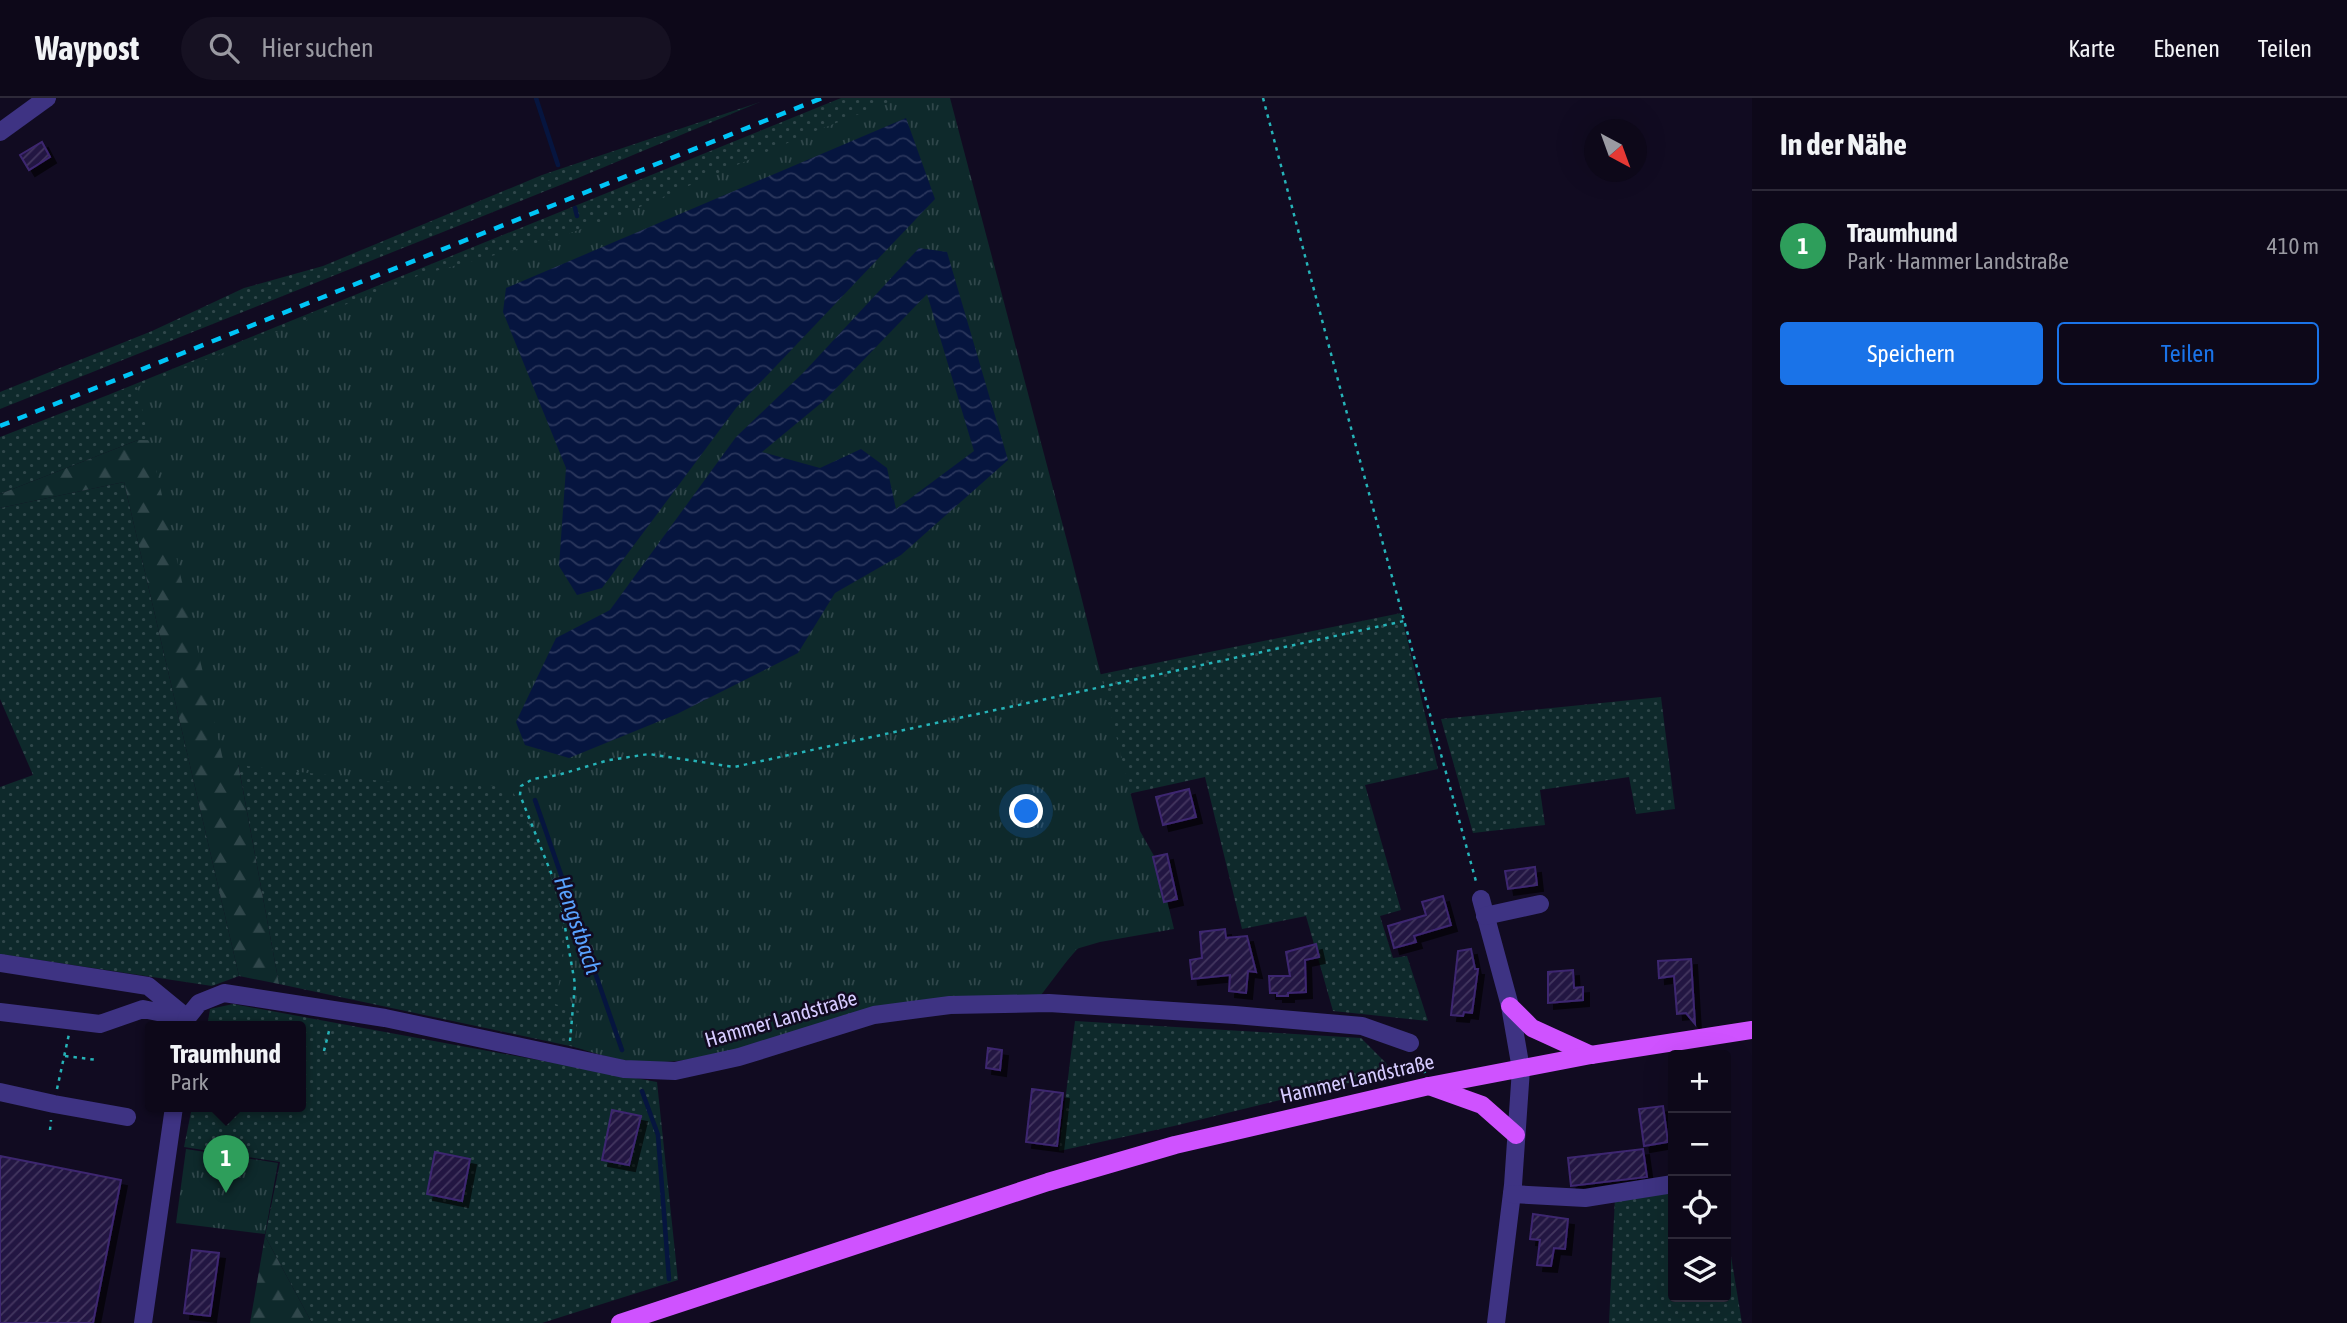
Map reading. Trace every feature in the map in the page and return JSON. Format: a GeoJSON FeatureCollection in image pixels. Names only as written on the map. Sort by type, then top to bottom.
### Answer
{"type":"FeatureCollection","features":[{"type":"Feature","properties":{"kind":"main road"},"geometry":{"type":"LineString","coordinates":[[1510,1006],[1532,1028],[1591,1055]]}},
{"type":"Feature","properties":{"kind":"main road","name":"Hammer Landstraße"},"geometry":{"type":"LineString","coordinates":[[620,1323],[1061,1179],[1175,1145],[1429,1086],[1591,1055],[1752,1030]]}},
{"type":"Feature","properties":{"kind":"main road"},"geometry":{"type":"LineString","coordinates":[[1429,1086],[1482,1105],[1516,1135]]}},
{"type":"Feature","properties":{"kind":"street"},"geometry":{"type":"LineString","coordinates":[[0,132],[47,98]]}},
{"type":"Feature","properties":{"kind":"street"},"geometry":{"type":"LineString","coordinates":[[1496,1323],[1512,1194],[1521,1069],[1510,1006],[1483,907],[1540,904]]}},
{"type":"Feature","properties":{"kind":"street"},"geometry":{"type":"LineString","coordinates":[[0,963],[148,986],[186,1021]]}},
{"type":"Feature","properties":{"kind":"street","name":"Hammer Landstraße"},"geometry":{"type":"LineString","coordinates":[[188,1021],[199,1003],[225,993],[386,1018],[624,1069],[675,1071],[739,1057],[874,1016],[950,1005],[1037,1003],[1235,1015],[1362,1026],[1410,1043]]}},
{"type":"Feature","properties":{"kind":"street"},"geometry":{"type":"LineString","coordinates":[[0,1012],[100,1024],[143,1010],[183,1021]]}},
{"type":"Feature","properties":{"kind":"street"},"geometry":{"type":"LineString","coordinates":[[0,1092],[127,1116]]}},
{"type":"Feature","properties":{"kind":"street"},"geometry":{"type":"LineString","coordinates":[[143,1323],[173,1112]]}},
{"type":"Feature","properties":{"kind":"street"},"geometry":{"type":"LineString","coordinates":[[1512,1194],[1586,1198],[1668,1185]]}},
{"type":"Feature","properties":{"kind":"path"},"geometry":{"type":"LineString","coordinates":[[1263,98],[1483,907]]}},
{"type":"Feature","properties":{"kind":"path"},"geometry":{"type":"LineString","coordinates":[[566,1056],[571,1035],[575,984],[559,893],[520,795],[521,786],[534,779],[609,760],[649,754],[734,767],[1405,621]]}},
{"type":"Feature","properties":{"kind":"path"},"geometry":{"type":"LineString","coordinates":[[324,1051],[334,1010]]}},
{"type":"Feature","properties":{"kind":"path"},"geometry":{"type":"LineString","coordinates":[[50,1130],[72,1021]]}},
{"type":"Feature","properties":{"kind":"path"},"geometry":{"type":"LineString","coordinates":[[1410,1043],[1416,1048],[1429,1086]]}},
{"type":"Feature","properties":{"kind":"path"},"geometry":{"type":"LineString","coordinates":[[64,1056],[97,1060]]}},
{"type":"Feature","properties":{"kind":"green space"},"geometry":{"type":"Polygon","coordinates":[[[841,98],[927,98],[1092,676],[1401,613],[1438,769],[1365,785],[1401,910],[1380,916],[1393,958],[1407,956],[1428,1021],[1333,1011],[1306,916],[1242,929],[1205,777],[1128,794],[1081,945],[1047,983],[579,1048],[279,984],[210,612],[138,440],[0,494],[0,437],[841,98]]]}},
{"type":"Feature","properties":{"kind":"green space"},"geometry":{"type":"Polygon","coordinates":[[[900,98],[950,98],[1072,560],[1140,831],[1158,863],[1174,929],[1076,949],[1038,999],[995,998],[670,1062],[623,1060],[574,1047],[579,1011],[555,1004],[564,944],[562,916],[538,843],[513,792],[499,786],[400,783],[237,765],[225,768],[137,387],[420,275],[544,242],[619,216],[813,132],[900,98]]]}},
{"type":"Feature","properties":{"kind":"green space"},"geometry":{"type":"Polygon","coordinates":[[[760,102],[578,178],[0,409],[0,392],[152,331],[244,288],[323,266],[542,175],[760,102]]]}},
{"type":"Feature","properties":{"kind":"green space"},"geometry":{"type":"Polygon","coordinates":[[[138,440],[296,443],[210,613],[279,984],[239,976],[124,482],[0,508],[0,494],[138,440]]]}},
{"type":"Feature","properties":{"kind":"green space"},"geometry":{"type":"Polygon","coordinates":[[[124,482],[239,976],[212,986],[0,954],[0,787],[33,775],[0,699],[0,508],[124,482]]]}},
{"type":"Feature","properties":{"kind":"green space"},"geometry":{"type":"Polygon","coordinates":[[[1661,697],[1675,809],[1636,814],[1629,777],[1540,790],[1545,825],[1473,833],[1441,719],[1661,697]]]}},
{"type":"Feature","properties":{"kind":"green space"},"geometry":{"type":"Polygon","coordinates":[[[233,1004],[657,1082],[678,1280],[542,1323],[312,1323],[265,1236],[280,1162],[184,1147],[191,1112],[306,1112],[306,1021],[208,1021],[210,1009],[233,1004]]]}},
{"type":"Feature","properties":{"kind":"green space"},"geometry":{"type":"Polygon","coordinates":[[[1075,1021],[1361,1038],[1386,1063],[1390,1073],[1059,1151],[1075,1021]]]}},
{"type":"Feature","properties":{"kind":"green space"},"geometry":{"type":"Polygon","coordinates":[[[186,1149],[278,1163],[265,1234],[176,1223],[186,1149]]]}},
{"type":"Feature","properties":{"kind":"green space"},"geometry":{"type":"Polygon","coordinates":[[[1668,1187],[1668,1302],[1731,1302],[1731,1256],[1742,1323],[1609,1323],[1615,1197],[1668,1187]]]}},
{"type":"Feature","properties":{"kind":"green space"},"geometry":{"type":"Polygon","coordinates":[[[265,1236],[312,1323],[250,1323],[265,1236]]]}},
{"type":"Feature","properties":{"kind":"water"},"geometry":{"type":"Polygon","coordinates":[[[906,118],[935,199],[736,408],[602,588],[577,595],[559,566],[566,468],[503,312],[506,288],[906,118]]]}},
{"type":"Feature","properties":{"kind":"water"},"geometry":{"type":"Polygon","coordinates":[[[919,248],[947,252],[1008,460],[901,555],[835,593],[798,653],[677,714],[569,758],[525,745],[516,722],[556,638],[610,610],[736,437],[804,372],[919,248]],[[927,294],[826,399],[762,452],[820,468],[861,449],[887,468],[896,509],[974,451],[927,294]]]}},
{"type":"Feature","properties":{"kind":"building"},"geometry":{"type":"Polygon","coordinates":[[[42,142],[50,157],[29,170],[20,155],[42,142]]]}},
{"type":"Feature","properties":{"kind":"building"},"geometry":{"type":"Polygon","coordinates":[[[1189,789],[1196,817],[1163,825],[1156,797],[1189,789]]]}},
{"type":"Feature","properties":{"kind":"building"},"geometry":{"type":"Polygon","coordinates":[[[1167,854],[1177,899],[1164,902],[1153,857],[1167,854]]]}},
{"type":"Feature","properties":{"kind":"building"},"geometry":{"type":"Polygon","coordinates":[[[1535,867],[1537,885],[1508,889],[1505,871],[1535,867]]]}},
{"type":"Feature","properties":{"kind":"building"},"geometry":{"type":"Polygon","coordinates":[[[1443,896],[1451,925],[1414,936],[1416,942],[1394,948],[1388,926],[1426,915],[1422,902],[1443,896]]]}},
{"type":"Feature","properties":{"kind":"building"},"geometry":{"type":"Polygon","coordinates":[[[1225,929],[1226,938],[1247,936],[1256,972],[1248,971],[1246,993],[1229,991],[1230,975],[1192,979],[1190,960],[1202,958],[1200,932],[1225,929]]]}},
{"type":"Feature","properties":{"kind":"building"},"geometry":{"type":"Polygon","coordinates":[[[1316,944],[1319,957],[1305,960],[1306,992],[1288,993],[1288,996],[1270,993],[1269,976],[1290,976],[1286,952],[1316,944]]]}},
{"type":"Feature","properties":{"kind":"building"},"geometry":{"type":"Polygon","coordinates":[[[1471,949],[1475,969],[1478,969],[1472,1013],[1464,1012],[1463,1016],[1451,1015],[1458,951],[1471,949]]]}},
{"type":"Feature","properties":{"kind":"building"},"geometry":{"type":"Polygon","coordinates":[[[1691,959],[1695,1024],[1686,1013],[1677,1014],[1674,976],[1659,978],[1658,961],[1691,959]]]}},
{"type":"Feature","properties":{"kind":"building"},"geometry":{"type":"Polygon","coordinates":[[[1573,970],[1574,988],[1583,987],[1583,1000],[1548,1003],[1548,972],[1573,970]]]}},
{"type":"Feature","properties":{"kind":"building"},"geometry":{"type":"Polygon","coordinates":[[[988,1048],[1002,1050],[1000,1070],[986,1068],[988,1048]]]}},
{"type":"Feature","properties":{"kind":"building"},"geometry":{"type":"Polygon","coordinates":[[[1032,1089],[1063,1093],[1057,1146],[1026,1142],[1032,1089]]]}},
{"type":"Feature","properties":{"kind":"building"},"geometry":{"type":"Polygon","coordinates":[[[1663,1106],[1668,1142],[1644,1146],[1639,1109],[1663,1106]]]}},
{"type":"Feature","properties":{"kind":"building"},"geometry":{"type":"Polygon","coordinates":[[[612,1110],[641,1116],[629,1165],[602,1160],[612,1110]]]}},
{"type":"Feature","properties":{"kind":"building"},"geometry":{"type":"Polygon","coordinates":[[[1643,1149],[1647,1177],[1571,1186],[1568,1158],[1643,1149]]]}},
{"type":"Feature","properties":{"kind":"building"},"geometry":{"type":"Polygon","coordinates":[[[435,1152],[470,1159],[462,1201],[427,1194],[435,1152]]]}},
{"type":"Feature","properties":{"kind":"building"},"geometry":{"type":"Polygon","coordinates":[[[0,1156],[121,1180],[93,1323],[0,1323],[0,1156]]]}},
{"type":"Feature","properties":{"kind":"building"},"geometry":{"type":"Polygon","coordinates":[[[1533,1214],[1568,1219],[1565,1249],[1554,1248],[1551,1266],[1537,1265],[1540,1240],[1530,1239],[1533,1214]]]}},
{"type":"Feature","properties":{"kind":"building"},"geometry":{"type":"Polygon","coordinates":[[[192,1250],[219,1253],[210,1316],[184,1313],[192,1250]]]}},
{"type":"Feature","properties":{"kind":"waterway","name":"Hengstbach"},"geometry":{"type":"LineString","coordinates":[[536,98],[558,165]]}},
{"type":"Feature","properties":{"kind":"waterway","name":"Hengstbach"},"geometry":{"type":"LineString","coordinates":[[575,208],[577,216]]}},
{"type":"Feature","properties":{"kind":"waterway","name":"Hengstbach"},"geometry":{"type":"LineString","coordinates":[[535,800],[622,1050]]}},
{"type":"Feature","properties":{"kind":"waterway","name":"Hengstbach"},"geometry":{"type":"LineString","coordinates":[[642,1091],[658,1135],[669,1279]]}},
{"type":"Feature","properties":{"kind":"railway"},"geometry":{"type":"LineString","coordinates":[[0,426],[822,98]]}},
{"type":"Feature","properties":{"kind":"place","name":"Traumhund"},"geometry":{"type":"Point","coordinates":[226,1193]}}]}
